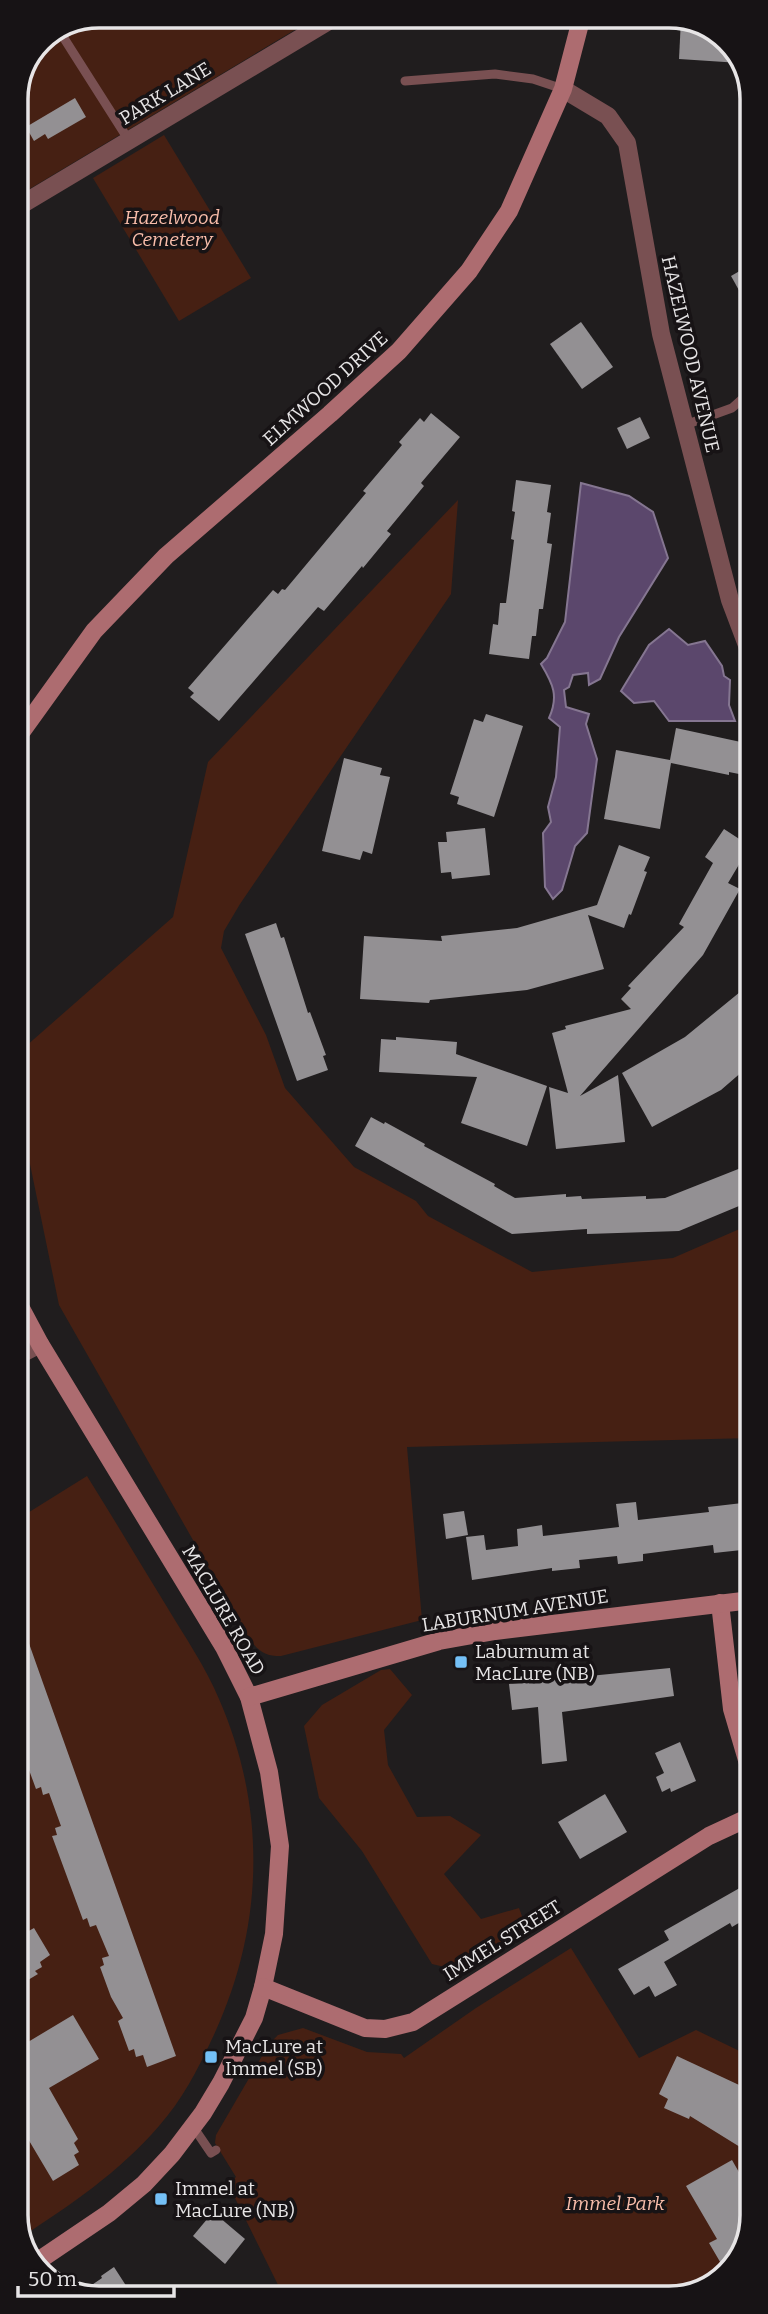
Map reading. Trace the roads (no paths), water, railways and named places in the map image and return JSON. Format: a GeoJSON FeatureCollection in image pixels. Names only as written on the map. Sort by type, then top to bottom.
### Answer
{"type":"FeatureCollection","features":[{"type":"Feature","properties":{"kind":"street","name":"PARK LANE"},"geometry":{"type":"LineString","coordinates":[[28,201],[317,28]]}},
{"type":"Feature","properties":{"kind":"street","name":"ELMWOOD DRIVE"},"geometry":{"type":"LineString","coordinates":[[28,722],[103,621],[166,556],[399,351],[469,271],[509,211],[563,89],[579,28]]}},
{"type":"Feature","properties":{"kind":"street","name":"HAZELWOOD AVENUE"},"geometry":{"type":"LineString","coordinates":[[563,89],[608,116],[627,144],[661,334],[730,600],[740,626]]}},
{"type":"Feature","properties":{"kind":"street","name":"MACLURE ROAD"},"geometry":{"type":"LineString","coordinates":[[28,1322],[224,1647],[249,1697],[269,1772],[280,1846],[274,1934],[263,1987],[254,2018],[243,2041],[194,2127]]}},
{"type":"Feature","properties":{"kind":"street"},"geometry":{"type":"LineString","coordinates":[[28,1351],[40,1344]]}},
{"type":"Feature","properties":{"kind":"street","name":"LABURNUM AVENUE"},"geometry":{"type":"LineString","coordinates":[[249,1697],[439,1641],[495,1631],[740,1601]]}},
{"type":"Feature","properties":{"kind":"street"},"geometry":{"type":"LineString","coordinates":[[720,1603],[732,1709],[740,1736]]}},
{"type":"Feature","properties":{"kind":"street","name":"IMMEL STREET"},"geometry":{"type":"LineString","coordinates":[[263,1987],[365,2028],[385,2029],[413,2022],[709,1836],[740,1822]]}},
{"type":"Feature","properties":{"kind":"street"},"geometry":{"type":"LineString","coordinates":[[43,2258],[109,2213],[135,2191],[194,2127]]}},
{"type":"Feature","properties":{"kind":"lane"},"geometry":{"type":"LineString","coordinates":[[64,38],[128,139]]}},
{"type":"Feature","properties":{"kind":"lane"},"geometry":{"type":"LineString","coordinates":[[405,81],[495,74],[533,79],[563,89]]}},
{"type":"Feature","properties":{"kind":"lane"},"geometry":{"type":"LineString","coordinates":[[685,425],[732,408],[740,401]]}},
{"type":"Feature","properties":{"kind":"lane"},"geometry":{"type":"LineString","coordinates":[[194,2127],[211,2153],[216,2150]]}},
{"type":"Feature","properties":{"kind":"place","name":"Laburnum at MacLure (NB)"},"geometry":{"type":"Point","coordinates":[461,1662]}},
{"type":"Feature","properties":{"kind":"place","name":"MacLure at Immel (SB)"},"geometry":{"type":"Point","coordinates":[211,2057]}},
{"type":"Feature","properties":{"kind":"place","name":"Immel at MacLure (NB)"},"geometry":{"type":"Point","coordinates":[161,2199]}},
{"type":"Feature","properties":{"kind":"park label","name":"Hazelwood Cemetery"},"geometry":{"type":"Point","coordinates":[172,228]}},
{"type":"Feature","properties":{"kind":"park label","name":"Immel Park"},"geometry":{"type":"Point","coordinates":[615,2203]}}]}
